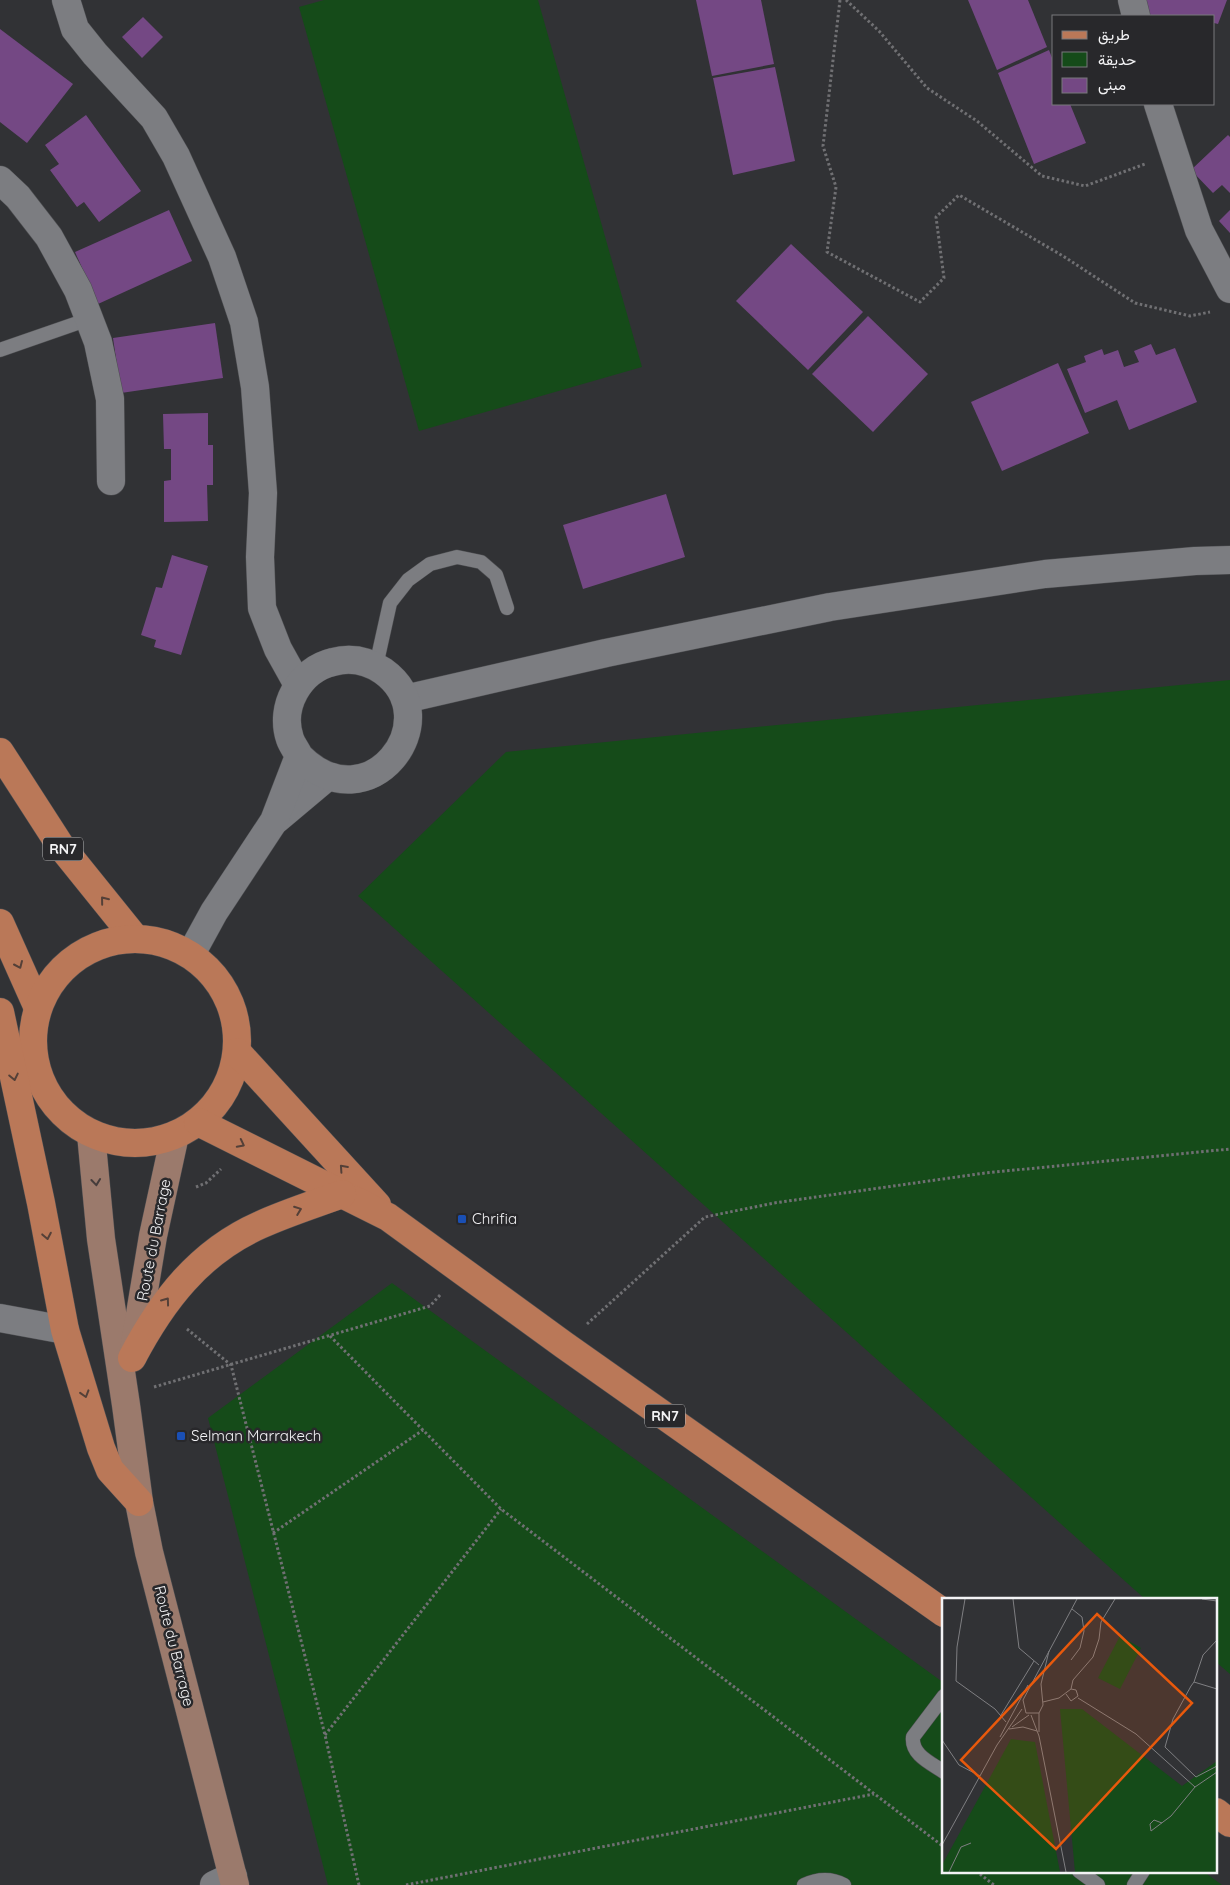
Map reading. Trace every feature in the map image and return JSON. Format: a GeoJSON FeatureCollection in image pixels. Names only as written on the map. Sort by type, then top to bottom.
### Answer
{"type":"FeatureCollection","features":[{"type":"Feature","properties":{"kind":"main road","name":"RN7"},"geometry":{"type":"LineString","coordinates":[[0,752],[60,845],[135,938]]}},
{"type":"Feature","properties":{"kind":"main road"},"geometry":{"type":"LineString","coordinates":[[0,923],[38,1008]]}},
{"type":"Feature","properties":{"kind":"main road"},"geometry":{"type":"LineString","coordinates":[[135,938],[164,942],[191,954],[212,973],[228,997],[236,1023],[237,1052],[230,1078],[217,1102],[186,1128],[147,1143],[118,1142],[91,1134],[68,1118],[49,1097],[36,1070],[32,1038],[38,1008],[52,980],[75,958],[105,942],[135,938]]}},
{"type":"Feature","properties":{"kind":"main road"},"geometry":{"type":"LineString","coordinates":[[0,1012],[65,1330],[101,1448],[110,1470],[139,1502]]}},
{"type":"Feature","properties":{"kind":"main road","name":"RN7"},"geometry":{"type":"LineString","coordinates":[[237,1052],[388,1217]]}},
{"type":"Feature","properties":{"kind":"main road","name":"RN7"},"geometry":{"type":"LineString","coordinates":[[186,1128],[245,1146],[388,1217],[564,1345],[942,1612]]}},
{"type":"Feature","properties":{"kind":"main road","name":"Route du Barrage"},"geometry":{"type":"LineString","coordinates":[[127,1400],[132,1358],[153,1236],[162,1199],[186,1128]]}},
{"type":"Feature","properties":{"kind":"main road","name":"Route du Barrage"},"geometry":{"type":"LineString","coordinates":[[91,1134],[101,1240],[127,1400],[139,1502],[227,1882]]}},
{"type":"Feature","properties":{"kind":"main road"},"geometry":{"type":"LineString","coordinates":[[132,1358],[161,1308],[174,1291],[214,1252],[258,1226],[342,1194]]}},
{"type":"Feature","properties":{"kind":"main road"},"geometry":{"type":"LineString","coordinates":[[1218,1814],[1230,1823]]}},
{"type":"Feature","properties":{"kind":"street"},"geometry":{"type":"LineString","coordinates":[[66,0],[75,29],[100,60],[154,118],[176,156],[222,257],[244,322],[255,387],[263,492],[260,557],[262,608],[278,648],[298,685]]}},
{"type":"Feature","properties":{"kind":"street"},"geometry":{"type":"LineString","coordinates":[[1132,0],[1136,15]]}},
{"type":"Feature","properties":{"kind":"street"},"geometry":{"type":"LineString","coordinates":[[1158,105],[1199,230],[1230,289]]}},
{"type":"Feature","properties":{"kind":"street"},"geometry":{"type":"LineString","coordinates":[[0,180],[18,197],[49,237],[78,290],[98,342],[110,399],[111,481]]}},
{"type":"Feature","properties":{"kind":"street"},"geometry":{"type":"LineString","coordinates":[[405,699],[606,653],[830,607],[1045,574],[1195,561],[1230,560]]}},
{"type":"Feature","properties":{"kind":"street"},"geometry":{"type":"LineString","coordinates":[[343,659],[360,660],[376,666],[398,686],[405,699],[408,718],[405,737],[397,755],[383,768],[366,777],[347,780],[327,777],[312,769],[299,756],[290,740],[287,721],[290,702],[298,685],[310,672],[326,663],[343,659]]}},
{"type":"Feature","properties":{"kind":"street"},"geometry":{"type":"LineString","coordinates":[[191,954],[214,912],[274,821],[299,756]]}},
{"type":"Feature","properties":{"kind":"street"},"geometry":{"type":"LineString","coordinates":[[274,821],[327,777]]}},
{"type":"Feature","properties":{"kind":"street"},"geometry":{"type":"LineString","coordinates":[[0,1318],[65,1330]]}},
{"type":"Feature","properties":{"kind":"lane"},"geometry":{"type":"LineString","coordinates":[[0,350],[89,319]]}},
{"type":"Feature","properties":{"kind":"lane"},"geometry":{"type":"LineString","coordinates":[[376,666],[390,603],[408,580],[430,564],[457,557],[481,562],[496,575],[507,608]]}},
{"type":"Feature","properties":{"kind":"lane"},"geometry":{"type":"LineString","coordinates":[[942,1699],[913,1737],[912,1744],[915,1750],[942,1770]]}},
{"type":"Feature","properties":{"kind":"lane"},"geometry":{"type":"LineString","coordinates":[[1080,1872],[1098,1885]]}},
{"type":"Feature","properties":{"kind":"lane"},"geometry":{"type":"LineString","coordinates":[[1134,1885],[1142,1872]]}},
{"type":"Feature","properties":{"kind":"lane"},"geometry":{"type":"LineString","coordinates":[[804,1885],[818,1880],[829,1880],[844,1885]]}},
{"type":"Feature","properties":{"kind":"path"},"geometry":{"type":"LineString","coordinates":[[840,0],[823,146],[836,187],[827,252],[920,302],[944,278],[936,217],[959,195],[1063,256],[1135,303],[1190,316],[1214,312]]}},
{"type":"Feature","properties":{"kind":"path"},"geometry":{"type":"LineString","coordinates":[[846,0],[879,31],[927,88],[977,121],[1042,176],[1085,186],[1174,154]]}},
{"type":"Feature","properties":{"kind":"path"},"geometry":{"type":"LineString","coordinates":[[162,1199],[206,1183],[245,1146]]}},
{"type":"Feature","properties":{"kind":"path"},"geometry":{"type":"LineString","coordinates":[[564,1345],[705,1217],[774,1203],[985,1173],[1230,1149]]}},
{"type":"Feature","properties":{"kind":"path"},"geometry":{"type":"LineString","coordinates":[[127,1400],[231,1365],[430,1306],[463,1271]]}},
{"type":"Feature","properties":{"kind":"path"},"geometry":{"type":"LineString","coordinates":[[161,1308],[231,1365],[325,1735],[359,1885]]}},
{"type":"Feature","properties":{"kind":"path"},"geometry":{"type":"LineString","coordinates":[[330,1336],[501,1509],[942,1845]]}},
{"type":"Feature","properties":{"kind":"path"},"geometry":{"type":"LineString","coordinates":[[273,1533],[423,1430]]}},
{"type":"Feature","properties":{"kind":"path"},"geometry":{"type":"LineString","coordinates":[[325,1735],[501,1509]]}},
{"type":"Feature","properties":{"kind":"path"},"geometry":{"type":"LineString","coordinates":[[406,1885],[875,1794]]}},
{"type":"Feature","properties":{"kind":"path"},"geometry":{"type":"LineString","coordinates":[[977,1872],[994,1885]]}},
{"type":"Feature","properties":{"kind":"green space"},"geometry":{"type":"Polygon","coordinates":[[[324,0],[538,0],[642,367],[419,431],[299,7],[324,0]]]}},
{"type":"Feature","properties":{"kind":"green space"},"geometry":{"type":"Polygon","coordinates":[[[1230,680],[1230,1674],[1218,1664],[1218,1598],[1144,1598],[358,896],[506,752],[1230,680]]]}},
{"type":"Feature","properties":{"kind":"green space"},"geometry":{"type":"Polygon","coordinates":[[[392,1283],[942,1682],[942,1872],[1204,1872],[1222,1885],[328,1885],[208,1418],[392,1283]]]}},
{"type":"Feature","properties":{"kind":"building"},"geometry":{"type":"Polygon","coordinates":[[[696,0],[761,0],[774,64],[712,76],[696,0]]]}},
{"type":"Feature","properties":{"kind":"building"},"geometry":{"type":"Polygon","coordinates":[[[968,0],[1028,0],[1047,47],[997,70],[968,0]]]}},
{"type":"Feature","properties":{"kind":"building"},"geometry":{"type":"Polygon","coordinates":[[[1145,0],[1227,0],[1218,24],[1215,23],[1215,15],[1139,15],[1145,0]]]}},
{"type":"Feature","properties":{"kind":"building"},"geometry":{"type":"Polygon","coordinates":[[[143,17],[163,37],[142,58],[122,37],[143,17]]]}},
{"type":"Feature","properties":{"kind":"building"},"geometry":{"type":"Polygon","coordinates":[[[0,29],[73,84],[27,143],[0,122],[0,29]]]}},
{"type":"Feature","properties":{"kind":"building"},"geometry":{"type":"Polygon","coordinates":[[[1049,50],[1052,58],[1052,105],[1070,105],[1086,143],[1034,164],[998,73],[1049,50]]]}},
{"type":"Feature","properties":{"kind":"building"},"geometry":{"type":"Polygon","coordinates":[[[775,67],[795,161],[733,175],[713,78],[775,67]]]}},
{"type":"Feature","properties":{"kind":"building"},"geometry":{"type":"Polygon","coordinates":[[[86,115],[141,191],[99,222],[84,202],[77,207],[50,170],[59,164],[45,145],[86,115]]]}},
{"type":"Feature","properties":{"kind":"building"},"geometry":{"type":"Polygon","coordinates":[[[1228,135],[1230,137],[1230,193],[1222,185],[1213,193],[1191,170],[1228,135]]]}},
{"type":"Feature","properties":{"kind":"building"},"geometry":{"type":"Polygon","coordinates":[[[169,210],[192,261],[98,304],[75,252],[169,210]]]}},
{"type":"Feature","properties":{"kind":"building"},"geometry":{"type":"Polygon","coordinates":[[[1230,210],[1230,233],[1219,221],[1230,210]]]}},
{"type":"Feature","properties":{"kind":"building"},"geometry":{"type":"Polygon","coordinates":[[[791,244],[863,312],[808,370],[736,301],[791,244]]]}},
{"type":"Feature","properties":{"kind":"building"},"geometry":{"type":"Polygon","coordinates":[[[868,316],[928,374],[873,432],[812,374],[868,316]]]}},
{"type":"Feature","properties":{"kind":"building"},"geometry":{"type":"Polygon","coordinates":[[[215,323],[223,378],[121,393],[113,338],[215,323]]]}},
{"type":"Feature","properties":{"kind":"building"},"geometry":{"type":"Polygon","coordinates":[[[1151,344],[1156,355],[1175,348],[1197,402],[1129,430],[1117,400],[1085,413],[1067,369],[1086,362],[1084,356],[1102,349],[1104,355],[1118,350],[1124,367],[1139,362],[1134,351],[1151,344]]]}},
{"type":"Feature","properties":{"kind":"building"},"geometry":{"type":"Polygon","coordinates":[[[1058,363],[1089,433],[1002,471],[971,402],[1058,363]]]}},
{"type":"Feature","properties":{"kind":"building"},"geometry":{"type":"Polygon","coordinates":[[[208,413],[208,445],[213,445],[213,485],[207,485],[208,521],[164,522],[164,481],[171,480],[171,449],[164,449],[163,414],[208,413]]]}},
{"type":"Feature","properties":{"kind":"building"},"geometry":{"type":"Polygon","coordinates":[[[666,494],[685,557],[583,589],[563,525],[666,494]]]}},
{"type":"Feature","properties":{"kind":"building"},"geometry":{"type":"Polygon","coordinates":[[[172,555],[208,566],[181,655],[154,647],[156,640],[141,635],[156,587],[162,588],[172,555]]]}},
{"type":"Feature","properties":{"kind":"place","name":"Chrifia"},"geometry":{"type":"Point","coordinates":[462,1219]}},
{"type":"Feature","properties":{"kind":"place","name":"Selman Marrakech"},"geometry":{"type":"Point","coordinates":[181,1436]}}]}
